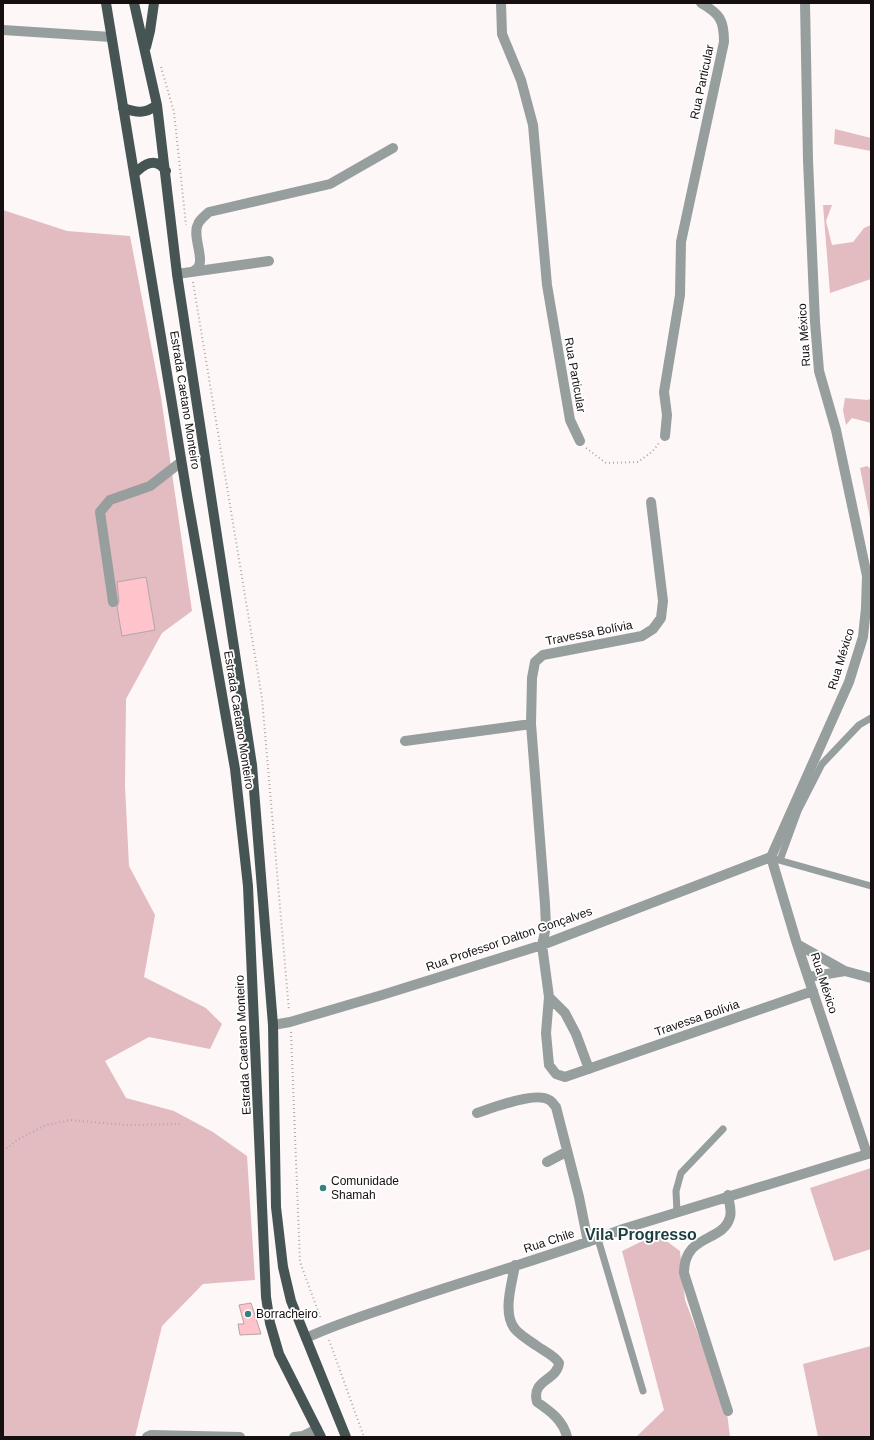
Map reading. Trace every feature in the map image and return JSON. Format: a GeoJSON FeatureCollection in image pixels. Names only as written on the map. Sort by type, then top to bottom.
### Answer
{"type":"FeatureCollection","features":[{"type":"Feature","properties":{"kind":"main road","name":"Estrada Caetano Monteiro"},"geometry":{"type":"LineString","coordinates":[[106,3],[181,462],[233,761],[248,886],[266,1297],[270,1323],[279,1354],[319,1433]]}},
{"type":"Feature","properties":{"kind":"main road","name":"Estrada Caetano Monteiro"},"geometry":{"type":"LineString","coordinates":[[134,3],[157,104],[177,274],[252,765],[273,1025],[278,1237],[291,1301],[346,1437]]}},
{"type":"Feature","properties":{"kind":"main road"},"geometry":{"type":"LineString","coordinates":[[145,49],[150,31],[154,3]]}},
{"type":"Feature","properties":{"kind":"main road"},"geometry":{"type":"LineString","coordinates":[[124,108],[140,113],[149,110],[157,104]]}},
{"type":"Feature","properties":{"kind":"main road"},"geometry":{"type":"LineString","coordinates":[[134,174],[141,167],[150,162],[160,164],[166,171]]}},
{"type":"Feature","properties":{"kind":"street","name":"Rua Particular"},"geometry":{"type":"LineString","coordinates":[[501,3],[502,34],[521,80],[533,125],[547,285],[570,420],[580,441]]}},
{"type":"Feature","properties":{"kind":"street","name":"Rua Particular"},"geometry":{"type":"LineString","coordinates":[[665,436],[666,415],[664,392],[680,295],[681,242],[724,42],[724,25],[719,16],[711,9],[700,3]]}},
{"type":"Feature","properties":{"kind":"street","name":"Rua México"},"geometry":{"type":"LineString","coordinates":[[805,3],[808,160],[815,322],[820,371],[836,430],[867,576],[866,608],[863,637],[849,682],[776,859],[797,944],[869,1153]]}},
{"type":"Feature","properties":{"kind":"street"},"geometry":{"type":"LineString","coordinates":[[3,30],[111,36]]}},
{"type":"Feature","properties":{"kind":"street"},"geometry":{"type":"LineString","coordinates":[[195,270],[198,269],[200,262],[196,232],[197,225],[209,212],[330,184],[393,148]]}},
{"type":"Feature","properties":{"kind":"street"},"geometry":{"type":"LineString","coordinates":[[177,274],[195,270],[269,261]]}},
{"type":"Feature","properties":{"kind":"street"},"geometry":{"type":"LineString","coordinates":[[113,602],[100,512],[110,500],[150,486],[181,462]]}},
{"type":"Feature","properties":{"kind":"street","name":"Travessa Bolívia"},"geometry":{"type":"LineString","coordinates":[[651,502],[663,601],[661,618],[652,629],[642,636],[543,655],[535,662],[532,678],[531,724],[545,904],[546,927],[542,945],[549,997],[546,1033],[549,1065],[556,1074],[565,1077],[814,991]]}},
{"type":"Feature","properties":{"kind":"street"},"geometry":{"type":"LineString","coordinates":[[405,741],[531,724]]}},
{"type":"Feature","properties":{"kind":"street","name":"Rua Professor Dalton Gonçalves"},"geometry":{"type":"LineString","coordinates":[[273,1025],[290,1022],[382,995],[542,945],[776,859]]}},
{"type":"Feature","properties":{"kind":"street"},"geometry":{"type":"LineString","coordinates":[[797,944],[845,971],[871,978]]}},
{"type":"Feature","properties":{"kind":"street"},"geometry":{"type":"LineString","coordinates":[[809,977],[845,971]]}},
{"type":"Feature","properties":{"kind":"street"},"geometry":{"type":"LineString","coordinates":[[549,997],[565,1013],[576,1034],[589,1069]]}},
{"type":"Feature","properties":{"kind":"street"},"geometry":{"type":"LineString","coordinates":[[477,1113],[516,1101],[539,1097],[549,1099],[556,1106],[566,1152],[579,1197],[588,1242]]}},
{"type":"Feature","properties":{"kind":"street"},"geometry":{"type":"LineString","coordinates":[[547,1162],[566,1152]]}},
{"type":"Feature","properties":{"kind":"street","name":"Rua Chile"},"geometry":{"type":"LineString","coordinates":[[306,1338],[324,1329],[424,1294],[588,1242],[728,1195],[810,1173],[869,1153]]}},
{"type":"Feature","properties":{"kind":"street"},"geometry":{"type":"LineString","coordinates":[[728,1195],[731,1215],[728,1221],[723,1228],[695,1245],[688,1253],[684,1262],[684,1273],[728,1411]]}},
{"type":"Feature","properties":{"kind":"street"},"geometry":{"type":"LineString","coordinates":[[515,1265],[508,1304],[510,1321],[515,1329],[524,1337],[554,1357],[559,1363],[555,1372],[537,1388],[535,1394],[537,1402],[550,1411],[561,1422],[567,1437]]}},
{"type":"Feature","properties":{"kind":"street"},"geometry":{"type":"LineString","coordinates":[[294,1437],[319,1433]]}},
{"type":"Feature","properties":{"kind":"street"},"geometry":{"type":"LineString","coordinates":[[147,1437],[151,1435],[240,1437]]}},
{"type":"Feature","properties":{"kind":"lane"},"geometry":{"type":"LineString","coordinates":[[871,718],[859,725],[822,764],[776,859],[871,886]]}},
{"type":"Feature","properties":{"kind":"lane"},"geometry":{"type":"LineString","coordinates":[[677,1212],[676,1191],[681,1174],[723,1129]]}},
{"type":"Feature","properties":{"kind":"lane"},"geometry":{"type":"LineString","coordinates":[[598,1238],[643,1391]]}},
{"type":"Feature","properties":{"kind":"path"},"geometry":{"type":"LineString","coordinates":[[580,441],[595,456],[606,463],[638,462],[653,451],[665,436]]}},
{"type":"Feature","properties":{"kind":"path"},"geometry":{"type":"LineString","coordinates":[[3,1151],[17,1140],[46,1125],[71,1120],[126,1125],[181,1124]]}},
{"type":"Feature","properties":{"kind":"shaded area"},"geometry":{"type":"Polygon","coordinates":[[[835,129],[871,138],[871,151],[834,144],[835,129]]]}},
{"type":"Feature","properties":{"kind":"shaded area"},"geometry":{"type":"Polygon","coordinates":[[[823,205],[832,205],[826,221],[832,245],[853,242],[864,228],[871,225],[871,279],[830,293],[823,205]]]}},
{"type":"Feature","properties":{"kind":"shaded area"},"geometry":{"type":"Polygon","coordinates":[[[3,210],[67,231],[130,236],[161,397],[192,611],[162,633],[126,699],[125,786],[129,866],[155,915],[144,977],[206,1008],[222,1024],[210,1049],[149,1037],[105,1061],[126,1098],[174,1111],[213,1132],[247,1156],[255,1280],[203,1284],[162,1326],[135,1437],[3,1437],[3,210]]]}},
{"type":"Feature","properties":{"kind":"shaded area"},"geometry":{"type":"Polygon","coordinates":[[[845,398],[868,400],[871,398],[871,423],[852,418],[846,425],[843,410],[845,398]]]}},
{"type":"Feature","properties":{"kind":"shaded area"},"geometry":{"type":"Polygon","coordinates":[[[867,466],[871,469],[871,523],[860,468],[867,466]]]}},
{"type":"Feature","properties":{"kind":"shaded area"},"geometry":{"type":"Polygon","coordinates":[[[871,1168],[871,1249],[834,1261],[810,1188],[871,1168]]]}},
{"type":"Feature","properties":{"kind":"shaded area"},"geometry":{"type":"Polygon","coordinates":[[[657,1234],[680,1251],[685,1300],[727,1413],[730,1437],[636,1437],[664,1410],[622,1251],[657,1234]]]}},
{"type":"Feature","properties":{"kind":"shaded area"},"geometry":{"type":"Polygon","coordinates":[[[871,1346],[871,1437],[818,1437],[803,1364],[871,1346]]]}},
{"type":"Feature","properties":{"kind":"building"},"geometry":{"type":"Polygon","coordinates":[[[146,577],[155,630],[122,636],[117,607],[119,601],[117,582],[146,577]]]}},
{"type":"Feature","properties":{"kind":"building","name":"Borracheiro"},"geometry":{"type":"Polygon","coordinates":[[[251,1303],[261,1334],[240,1335],[238,1324],[244,1324],[239,1305],[251,1303]]]}},
{"type":"Feature","properties":{"kind":"place","name":"Comunidade Shamah"},"geometry":{"type":"Point","coordinates":[323,1188]}},
{"type":"Feature","properties":{"kind":"place","name":"Borracheiro"},"geometry":{"type":"Point","coordinates":[248,1314]}},
{"type":"Feature","properties":{"kind":"district","name":"Vila Progresso"},"geometry":{"type":"Point","coordinates":[641,1234]}}]}
